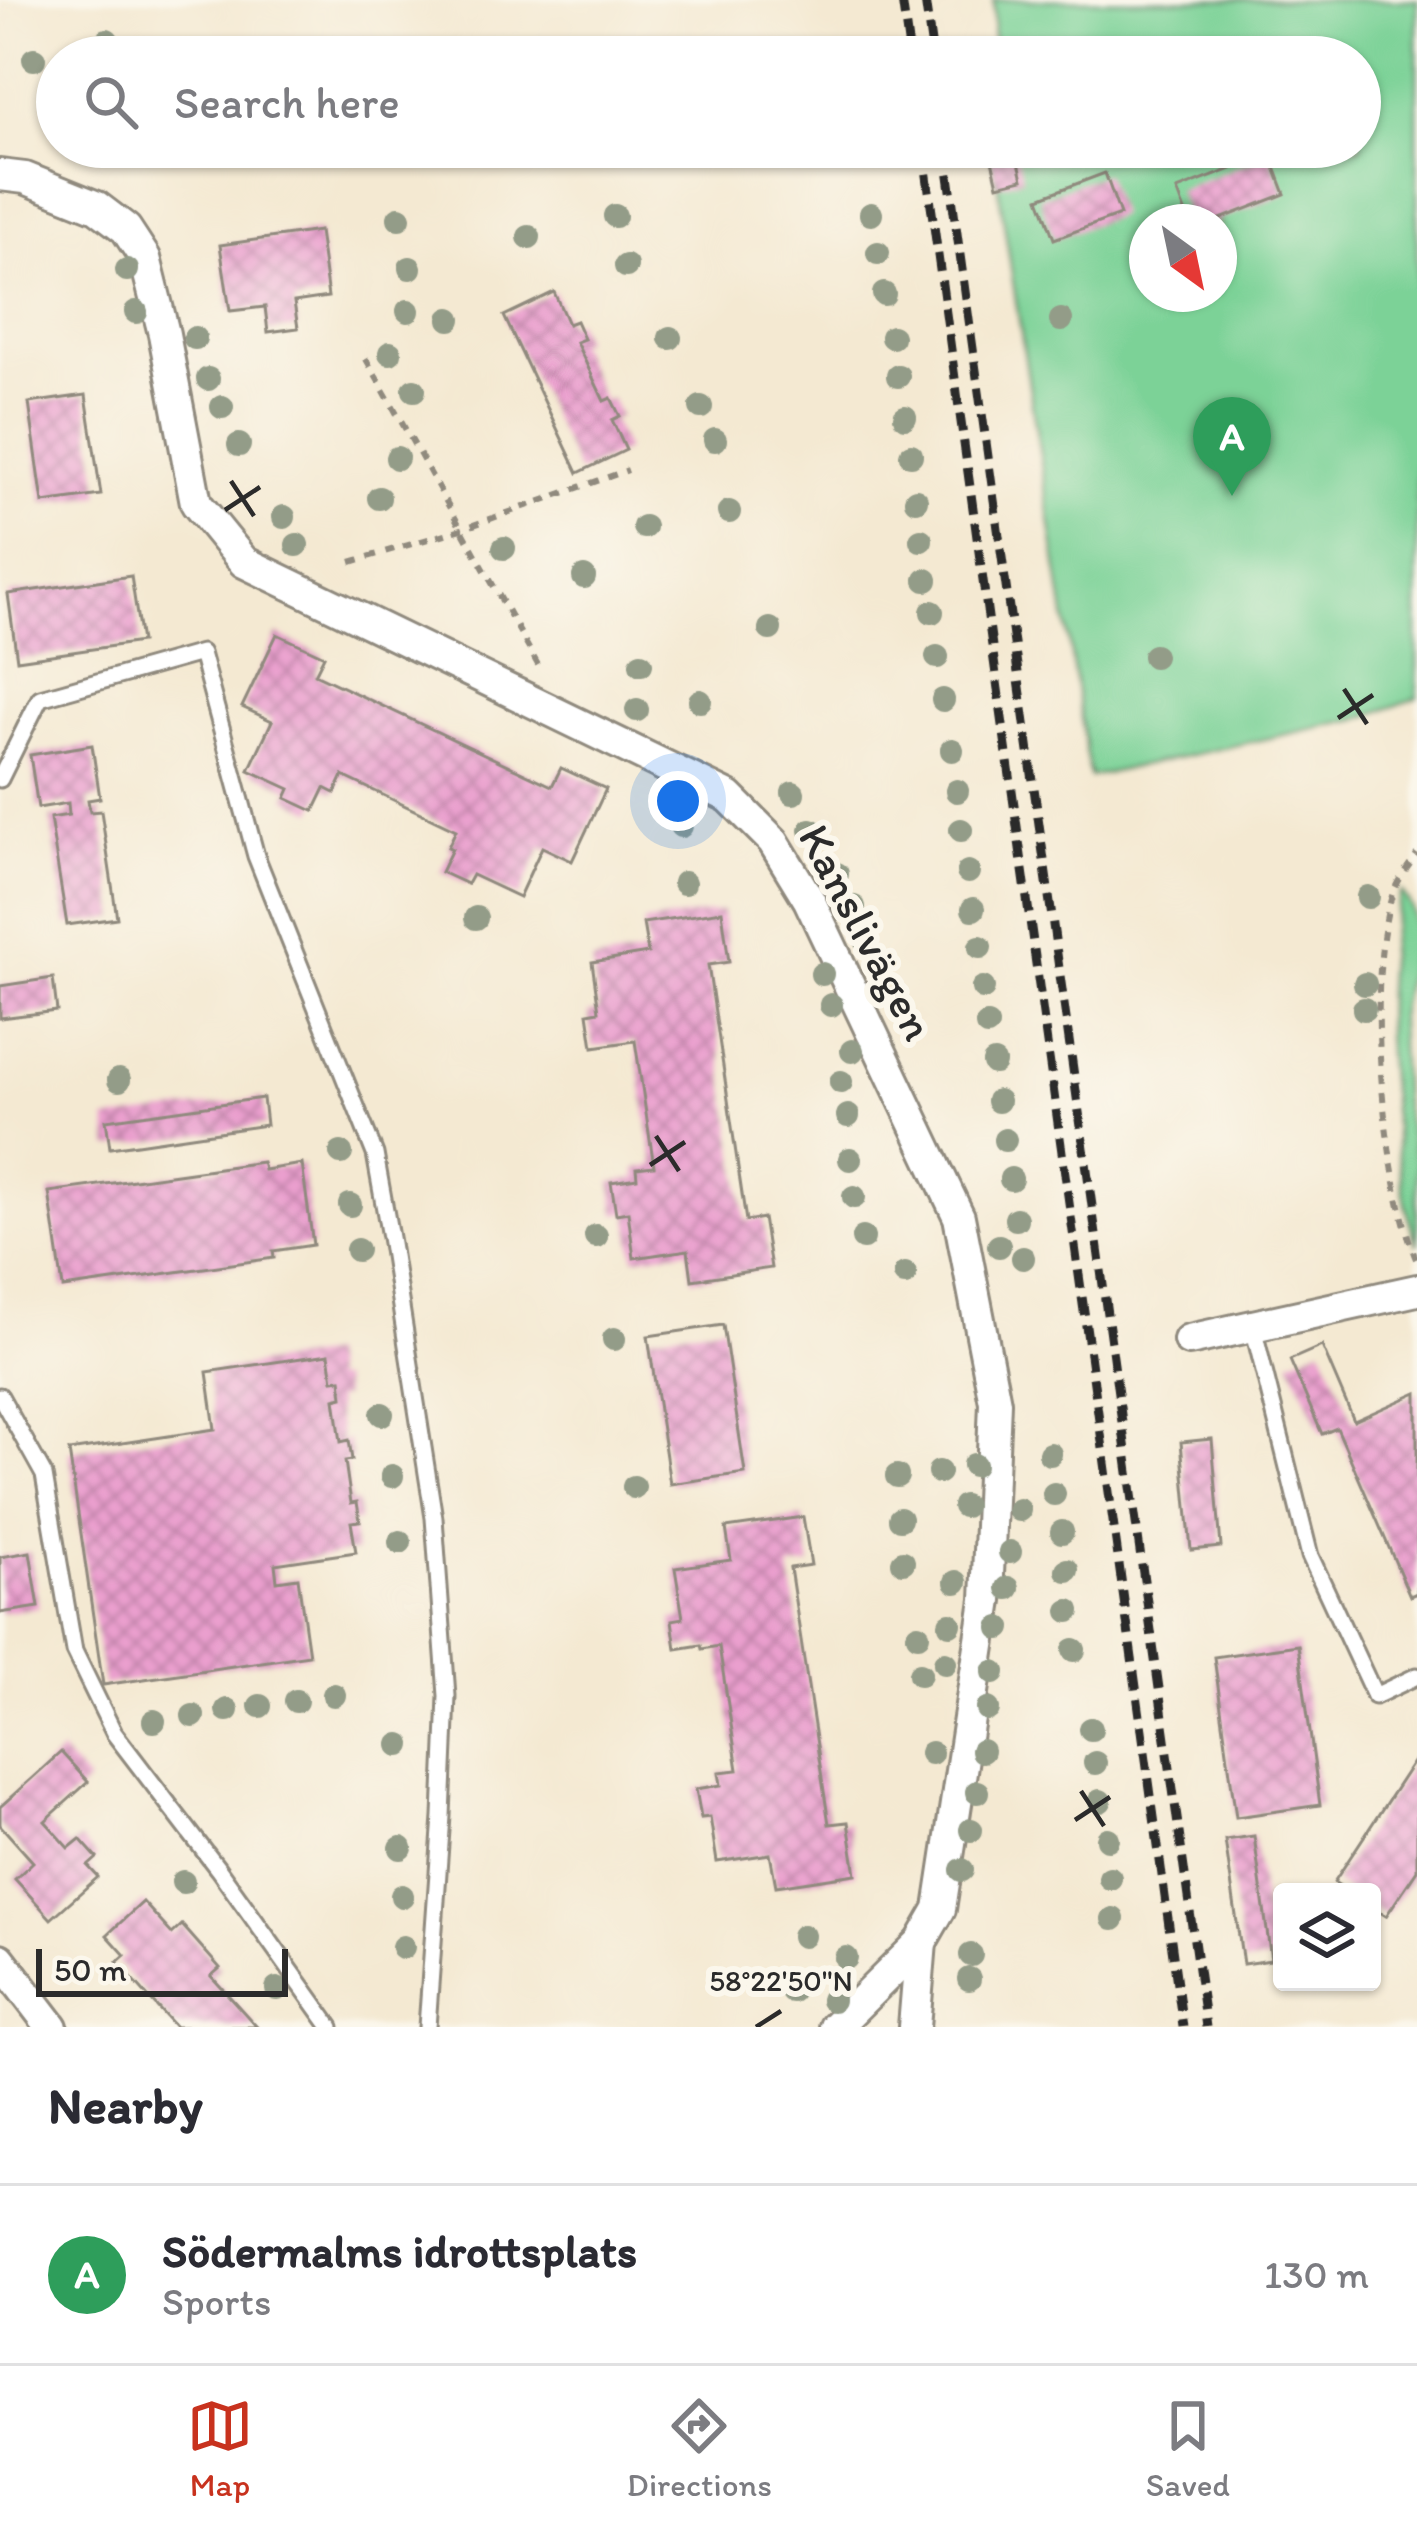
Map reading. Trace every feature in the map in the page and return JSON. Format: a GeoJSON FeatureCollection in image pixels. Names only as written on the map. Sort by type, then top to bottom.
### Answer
{"type":"FeatureCollection","features":[{"type":"Feature","properties":{"kind":"street","name":"Kanslivägen"},"geometry":{"type":"LineString","coordinates":[[0,175],[25,178],[98,207],[126,229],[145,258],[196,503],[244,562],[729,797],[773,841],[809,900],[959,1216],[995,1402],[987,1600],[940,1909],[921,1942],[835,2027]]}},
{"type":"Feature","properties":{"kind":"street"},"geometry":{"type":"LineString","coordinates":[[1189,1340],[1417,1290]]}},
{"type":"Feature","properties":{"kind":"street"},"geometry":{"type":"LineString","coordinates":[[914,2027],[921,1942]]}},
{"type":"Feature","properties":{"kind":"street"},"geometry":{"type":"LineString","coordinates":[[0,1959],[52,2027]]}},
{"type":"Feature","properties":{"kind":"lane"},"geometry":{"type":"LineString","coordinates":[[0,779],[40,698],[201,653],[256,856],[375,1154],[391,1243],[434,1518],[447,1696],[427,2027]]}},
{"type":"Feature","properties":{"kind":"lane"},"geometry":{"type":"LineString","coordinates":[[1253,1327],[1310,1556],[1375,1696],[1417,1676]]}},
{"type":"Feature","properties":{"kind":"lane"},"geometry":{"type":"LineString","coordinates":[[0,1396],[44,1474],[74,1651],[114,1733],[331,2027]]}},
{"type":"Feature","properties":{"kind":"path"},"geometry":{"type":"LineString","coordinates":[[366,359],[571,722]]}},
{"type":"Feature","properties":{"kind":"path"},"geometry":{"type":"LineString","coordinates":[[351,562],[462,529],[628,470]]}},
{"type":"Feature","properties":{"kind":"path"},"geometry":{"type":"LineString","coordinates":[[1417,854],[1394,890],[1380,979],[1380,1058],[1389,1145],[1417,1263]]}},
{"type":"Feature","properties":{"kind":"green space"},"geometry":{"type":"Polygon","coordinates":[[[994,0],[1417,0],[1417,698],[1361,718],[1090,777],[994,168],[1381,168],[1381,36],[993,36],[994,0]]]}},
{"type":"Feature","properties":{"kind":"green space"},"geometry":{"type":"Polygon","coordinates":[[[1401,892],[1412,909],[1415,929],[1399,1018],[1403,1101],[1417,1167],[1417,1245],[1399,1162],[1386,1043],[1389,951],[1401,892]]]}},
{"type":"Feature","properties":{"kind":"building"},"geometry":{"type":"Polygon","coordinates":[[[994,168],[1020,168],[1023,179],[998,185],[994,168]]]}},
{"type":"Feature","properties":{"kind":"building"},"geometry":{"type":"Polygon","coordinates":[[[1234,168],[1275,168],[1285,194],[1237,213],[1237,204],[1182,204],[1177,190],[1234,168]]]}},
{"type":"Feature","properties":{"kind":"building"},"geometry":{"type":"Polygon","coordinates":[[[1105,173],[1120,215],[1054,239],[1039,198],[1105,173]]]}},
{"type":"Feature","properties":{"kind":"building"},"geometry":{"type":"Polygon","coordinates":[[[319,231],[328,297],[294,302],[298,328],[268,332],[265,307],[230,311],[220,245],[319,231]]]}},
{"type":"Feature","properties":{"kind":"building"},"geometry":{"type":"Polygon","coordinates":[[[554,292],[568,324],[576,321],[584,339],[576,342],[604,401],[611,398],[620,416],[612,420],[626,450],[578,473],[504,316],[554,292]]]}},
{"type":"Feature","properties":{"kind":"building"},"geometry":{"type":"Polygon","coordinates":[[[86,395],[101,495],[43,503],[29,403],[86,395]]]}},
{"type":"Feature","properties":{"kind":"building"},"geometry":{"type":"Polygon","coordinates":[[[131,576],[141,642],[17,660],[8,594],[131,576]]]}},
{"type":"Feature","properties":{"kind":"building"},"geometry":{"type":"Polygon","coordinates":[[[277,634],[324,656],[315,674],[552,786],[561,768],[606,789],[572,861],[542,847],[519,897],[472,875],[467,884],[441,872],[456,830],[343,776],[335,793],[325,788],[314,811],[286,798],[290,789],[249,770],[272,721],[242,707],[277,634]]]}},
{"type":"Feature","properties":{"kind":"building"},"geometry":{"type":"Polygon","coordinates":[[[92,745],[100,798],[88,800],[90,812],[101,811],[117,918],[67,925],[50,818],[69,815],[68,803],[38,808],[30,755],[92,745]]]}},
{"type":"Feature","properties":{"kind":"building"},"geometry":{"type":"Polygon","coordinates":[[[722,911],[729,962],[708,965],[746,1221],[763,1218],[771,1268],[692,1280],[688,1250],[634,1258],[628,1212],[616,1214],[611,1182],[637,1178],[636,1168],[654,1166],[635,1041],[593,1047],[588,1013],[599,1011],[592,962],[648,953],[643,923],[722,911]]]}},
{"type":"Feature","properties":{"kind":"building"},"geometry":{"type":"Polygon","coordinates":[[[53,978],[57,1011],[0,1018],[0,986],[53,978]]]}},
{"type":"Feature","properties":{"kind":"building"},"geometry":{"type":"Polygon","coordinates":[[[263,1098],[266,1125],[110,1148],[106,1120],[263,1098]]]}},
{"type":"Feature","properties":{"kind":"building"},"geometry":{"type":"Polygon","coordinates":[[[262,1162],[264,1170],[302,1164],[313,1245],[273,1251],[274,1258],[63,1288],[49,1192],[262,1162]]]}},
{"type":"Feature","properties":{"kind":"building"},"geometry":{"type":"Polygon","coordinates":[[[723,1325],[745,1473],[670,1484],[648,1336],[723,1325]]]}},
{"type":"Feature","properties":{"kind":"building"},"geometry":{"type":"Polygon","coordinates":[[[1322,1346],[1354,1421],[1417,1393],[1417,1593],[1410,1596],[1337,1428],[1322,1434],[1290,1360],[1322,1346]]]}},
{"type":"Feature","properties":{"kind":"building"},"geometry":{"type":"Polygon","coordinates":[[[329,1354],[333,1380],[341,1379],[343,1397],[335,1399],[341,1442],[349,1440],[352,1460],[345,1461],[351,1503],[357,1502],[360,1521],[351,1522],[356,1552],[275,1564],[277,1581],[298,1578],[309,1655],[103,1685],[69,1451],[215,1429],[207,1372],[329,1354]]]}},
{"type":"Feature","properties":{"kind":"building"},"geometry":{"type":"Polygon","coordinates":[[[1212,1439],[1221,1547],[1191,1550],[1181,1442],[1212,1439]]]}},
{"type":"Feature","properties":{"kind":"building"},"geometry":{"type":"Polygon","coordinates":[[[803,1517],[811,1565],[790,1568],[829,1824],[848,1822],[856,1874],[776,1886],[770,1854],[717,1862],[710,1817],[701,1818],[696,1789],[721,1785],[719,1772],[738,1770],[719,1646],[676,1649],[672,1620],[683,1618],[675,1568],[731,1560],[726,1528],[803,1517]]]}},
{"type":"Feature","properties":{"kind":"building"},"geometry":{"type":"Polygon","coordinates":[[[30,1552],[39,1607],[0,1613],[0,1557],[30,1552]]]}},
{"type":"Feature","properties":{"kind":"building"},"geometry":{"type":"Polygon","coordinates":[[[1298,1645],[1320,1805],[1236,1817],[1214,1657],[1298,1645]]]}},
{"type":"Feature","properties":{"kind":"building"},"geometry":{"type":"Polygon","coordinates":[[[61,1752],[88,1782],[45,1821],[69,1848],[80,1839],[97,1858],[88,1866],[98,1877],[51,1919],[15,1879],[33,1862],[0,1825],[0,1807],[61,1752]]]}},
{"type":"Feature","properties":{"kind":"building"},"geometry":{"type":"Polygon","coordinates":[[[1417,1756],[1417,1870],[1386,1916],[1381,1913],[1381,1883],[1334,1882],[1417,1756]]]}},
{"type":"Feature","properties":{"kind":"building"},"geometry":{"type":"Polygon","coordinates":[[[1254,1836],[1271,1960],[1243,1964],[1225,1840],[1254,1836]]]}},
{"type":"Feature","properties":{"kind":"building"},"geometry":{"type":"Polygon","coordinates":[[[143,1902],[172,1934],[182,1925],[220,1968],[211,1976],[257,2027],[175,2027],[117,1962],[125,1955],[107,1935],[143,1902]]]}},
{"type":"Feature","properties":{"kind":"railway"},"geometry":{"type":"LineString","coordinates":[[902,0],[907,36]]}},
{"type":"Feature","properties":{"kind":"railway"},"geometry":{"type":"LineString","coordinates":[[925,0],[930,36]]}},
{"type":"Feature","properties":{"kind":"railway"},"geometry":{"type":"LineString","coordinates":[[926,168],[1183,2027]]}},
{"type":"Feature","properties":{"kind":"railway"},"geometry":{"type":"LineString","coordinates":[[948,168],[1206,2027]]}},
{"type":"Feature","properties":{"kind":"place","name":"Södermalms idrottsplats"},"geometry":{"type":"Point","coordinates":[1232,496]}}]}
